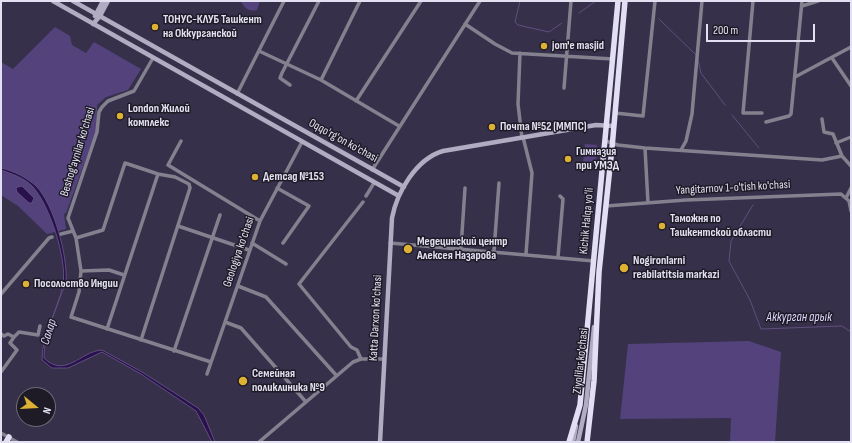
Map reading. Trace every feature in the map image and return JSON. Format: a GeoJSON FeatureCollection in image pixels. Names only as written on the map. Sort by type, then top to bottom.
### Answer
{"type":"FeatureCollection","features":[{"type":"Feature","properties":{"kind":"highway","name":"Kichik Halqa yo'li"},"geometry":{"type":"LineString","coordinates":[[587,442],[594,381],[599,281],[597,261],[618,1]]}},
{"type":"Feature","properties":{"kind":"highway","name":"Kichik Halqa yo'li"},"geometry":{"type":"LineString","coordinates":[[569,442],[579,410],[597,261],[606,206],[625,1]]}},
{"type":"Feature","properties":{"kind":"main road","name":"Oqqo'rg'on ko'chasi"},"geometry":{"type":"LineString","coordinates":[[53,1],[399,196]]}},
{"type":"Feature","properties":{"kind":"main road","name":"Oqqo'rg'on ko'chasi"},"geometry":{"type":"LineString","coordinates":[[73,1],[404,187]]}},
{"type":"Feature","properties":{"kind":"main road"},"geometry":{"type":"LineString","coordinates":[[98,15],[103,1]]}},
{"type":"Feature","properties":{"kind":"main road"},"geometry":{"type":"LineString","coordinates":[[93,24],[108,1]]}},
{"type":"Feature","properties":{"kind":"main road"},"geometry":{"type":"LineString","coordinates":[[233,103],[237,94]]}},
{"type":"Feature","properties":{"kind":"main road"},"geometry":{"type":"LineString","coordinates":[[271,124],[276,115]]}},
{"type":"Feature","properties":{"kind":"main road"},"geometry":{"type":"LineString","coordinates":[[404,187],[424,161],[436,154],[596,125],[614,126]]}},
{"type":"Feature","properties":{"kind":"main road","name":"Katta Darxon ko'chasi"},"geometry":{"type":"LineString","coordinates":[[380,442],[390,243],[393,212],[404,187]]}},
{"type":"Feature","properties":{"kind":"main road","name":"Ziyolilar ko'chasi"},"geometry":{"type":"LineString","coordinates":[[578,442],[586,405],[599,281]]}},
{"type":"Feature","properties":{"kind":"main road","name":"Ziyolilar ko'chasi"},"geometry":{"type":"LineString","coordinates":[[572,442],[579,410]]}},
{"type":"Feature","properties":{"kind":"street"},"geometry":{"type":"LineString","coordinates":[[237,94],[284,1]]}},
{"type":"Feature","properties":{"kind":"street"},"geometry":{"type":"LineString","coordinates":[[290,85],[280,78],[319,1]]}},
{"type":"Feature","properties":{"kind":"street"},"geometry":{"type":"LineString","coordinates":[[322,80],[360,1]]}},
{"type":"Feature","properties":{"kind":"street"},"geometry":{"type":"LineString","coordinates":[[356,101],[421,1]]}},
{"type":"Feature","properties":{"kind":"street"},"geometry":{"type":"LineString","coordinates":[[372,170],[480,1]]}},
{"type":"Feature","properties":{"kind":"street"},"geometry":{"type":"LineString","coordinates":[[564,88],[571,1]]}},
{"type":"Feature","properties":{"kind":"street"},"geometry":{"type":"LineString","coordinates":[[615,114],[643,116],[655,1]]}},
{"type":"Feature","properties":{"kind":"street"},"geometry":{"type":"LineString","coordinates":[[681,150],[686,141],[692,114],[702,1]]}},
{"type":"Feature","properties":{"kind":"street"},"geometry":{"type":"LineString","coordinates":[[753,1],[744,113],[762,113]]}},
{"type":"Feature","properties":{"kind":"street"},"geometry":{"type":"LineString","coordinates":[[766,122],[789,116],[791,114],[796,77],[802,1]]}},
{"type":"Feature","properties":{"kind":"street"},"geometry":{"type":"LineString","coordinates":[[802,6],[818,1]]}},
{"type":"Feature","properties":{"kind":"street"},"geometry":{"type":"LineString","coordinates":[[465,24],[495,44],[512,53],[613,59]]}},
{"type":"Feature","properties":{"kind":"street"},"geometry":{"type":"LineString","coordinates":[[796,77],[851,47]]}},
{"type":"Feature","properties":{"kind":"street"},"geometry":{"type":"LineString","coordinates":[[259,51],[322,80],[399,126]]}},
{"type":"Feature","properties":{"kind":"street"},"geometry":{"type":"LineString","coordinates":[[520,53],[518,104],[523,138],[532,172],[526,254]]}},
{"type":"Feature","properties":{"kind":"street","name":"Beshog'aynilar ko'chasi"},"geometry":{"type":"LineString","coordinates":[[153,58],[134,90],[108,101],[100,109],[97,132],[69,217],[76,238],[81,271],[79,292],[71,317],[211,362]]}},
{"type":"Feature","properties":{"kind":"street"},"geometry":{"type":"LineString","coordinates":[[832,58],[851,86]]}},
{"type":"Feature","properties":{"kind":"street"},"geometry":{"type":"LineString","coordinates":[[822,119],[824,132],[833,134],[842,156],[851,166]]}},
{"type":"Feature","properties":{"kind":"street"},"geometry":{"type":"LineString","coordinates":[[836,143],[851,137]]}},
{"type":"Feature","properties":{"kind":"street"},"geometry":{"type":"LineString","coordinates":[[606,140],[618,145],[645,148],[822,160],[842,156]]}},
{"type":"Feature","properties":{"kind":"street"},"geometry":{"type":"LineString","coordinates":[[181,141],[168,166],[260,221]]}},
{"type":"Feature","properties":{"kind":"street","name":"Geologiya ko'chasi"},"geometry":{"type":"LineString","coordinates":[[208,374],[260,221],[302,142]]}},
{"type":"Feature","properties":{"kind":"street"},"geometry":{"type":"LineString","coordinates":[[645,148],[648,203]]}},
{"type":"Feature","properties":{"kind":"street"},"geometry":{"type":"LineString","coordinates":[[76,238],[103,230],[125,163],[158,174],[174,177],[189,184],[190,188],[142,340]]}},
{"type":"Feature","properties":{"kind":"street"},"geometry":{"type":"LineString","coordinates":[[106,329],[158,174]]}},
{"type":"Feature","properties":{"kind":"street"},"geometry":{"type":"LineString","coordinates":[[366,196],[374,183]]}},
{"type":"Feature","properties":{"kind":"street"},"geometry":{"type":"LineString","coordinates":[[494,251],[499,183]]}},
{"type":"Feature","properties":{"kind":"street"},"geometry":{"type":"LineString","coordinates":[[277,188],[310,206],[283,243]]}},
{"type":"Feature","properties":{"kind":"street"},"geometry":{"type":"LineString","coordinates":[[461,248],[466,188]]}},
{"type":"Feature","properties":{"kind":"street"},"geometry":{"type":"LineString","coordinates":[[851,188],[846,198],[849,201],[851,210]]}},
{"type":"Feature","properties":{"kind":"street","name":"Yangitarnov 1-o'tish ko'chasi"},"geometry":{"type":"LineString","coordinates":[[606,206],[698,199],[841,194],[846,198]]}},
{"type":"Feature","properties":{"kind":"street"},"geometry":{"type":"LineString","coordinates":[[558,257],[563,199],[560,196]]}},
{"type":"Feature","properties":{"kind":"street"},"geometry":{"type":"LineString","coordinates":[[361,359],[357,350],[351,347],[299,284],[363,202]]}},
{"type":"Feature","properties":{"kind":"street"},"geometry":{"type":"LineString","coordinates":[[174,351],[220,215]]}},
{"type":"Feature","properties":{"kind":"street"},"geometry":{"type":"LineString","coordinates":[[178,226],[249,250]]}},
{"type":"Feature","properties":{"kind":"street"},"geometry":{"type":"LineString","coordinates":[[61,234],[73,231]]}},
{"type":"Feature","properties":{"kind":"street"},"geometry":{"type":"LineString","coordinates":[[1,294],[49,238],[52,237]]}},
{"type":"Feature","properties":{"kind":"street"},"geometry":{"type":"LineString","coordinates":[[252,243],[286,264]]}},
{"type":"Feature","properties":{"kind":"street"},"geometry":{"type":"LineString","coordinates":[[390,243],[597,261]]}},
{"type":"Feature","properties":{"kind":"street"},"geometry":{"type":"LineString","coordinates":[[81,271],[109,270],[124,275]]}},
{"type":"Feature","properties":{"kind":"street"},"geometry":{"type":"LineString","coordinates":[[238,286],[266,297],[336,375]]}},
{"type":"Feature","properties":{"kind":"street"},"geometry":{"type":"LineString","coordinates":[[225,322],[241,328],[306,402]]}},
{"type":"Feature","properties":{"kind":"street"},"geometry":{"type":"LineString","coordinates":[[1,372],[17,352],[10,343],[14,337],[19,332],[38,335],[40,326]]}},
{"type":"Feature","properties":{"kind":"street"},"geometry":{"type":"LineString","coordinates":[[2,336],[6,334],[14,337]]}},
{"type":"Feature","properties":{"kind":"street"},"geometry":{"type":"LineString","coordinates":[[259,442],[353,362],[361,359],[384,359]]}},
{"type":"Feature","properties":{"kind":"street"},"geometry":{"type":"LineString","coordinates":[[1,433],[8,440],[17,442]]}},
{"type":"Feature","properties":{"kind":"shaded area"},"geometry":{"type":"Polygon","coordinates":[[[260,1],[257,10],[247,9],[241,2],[260,1]]]}},
{"type":"Feature","properties":{"kind":"shaded area"},"geometry":{"type":"Polygon","coordinates":[[[55,27],[70,36],[72,45],[86,53],[94,42],[141,69],[128,90],[106,97],[97,105],[97,129],[66,213],[64,214],[66,229],[47,234],[18,206],[1,195],[1,62],[13,69],[55,27]]]}},
{"type":"Feature","properties":{"kind":"shaded area"},"geometry":{"type":"Polygon","coordinates":[[[585,144],[597,145],[596,164],[583,163],[585,144]]]}},
{"type":"Feature","properties":{"kind":"shaded area"},"geometry":{"type":"Polygon","coordinates":[[[1,168],[20,175],[36,186],[43,194],[49,205],[58,231],[65,259],[66,282],[60,297],[64,273],[60,247],[51,219],[33,187],[26,181],[1,170],[1,168]]]}},
{"type":"Feature","properties":{"kind":"shaded area"},"geometry":{"type":"Polygon","coordinates":[[[22,186],[34,198],[32,203],[29,203],[17,192],[16,188],[22,186]]]}},
{"type":"Feature","properties":{"kind":"shaded area"},"geometry":{"type":"Polygon","coordinates":[[[53,317],[47,336],[44,358],[52,364],[59,366],[73,362],[94,351],[102,350],[142,372],[198,408],[204,415],[215,442],[212,442],[196,411],[141,374],[102,352],[68,368],[52,368],[42,360],[45,340],[53,317]]]}},
{"type":"Feature","properties":{"kind":"shaded area"},"geometry":{"type":"Polygon","coordinates":[[[749,341],[781,352],[775,442],[730,442],[731,418],[620,419],[628,344],[749,341]]]}},
{"type":"Feature","properties":{"kind":"waterway","name":"Аккурган арык"},"geometry":{"type":"LineString","coordinates":[[520,1],[515,22],[518,25],[549,32],[562,23]]}},
{"type":"Feature","properties":{"kind":"waterway","name":"Аккурган арык"},"geometry":{"type":"LineString","coordinates":[[579,13],[596,1]]}},
{"type":"Feature","properties":{"kind":"waterway","name":"Аккурган арык"},"geometry":{"type":"LineString","coordinates":[[659,19],[696,55]]}},
{"type":"Feature","properties":{"kind":"waterway","name":"Аккурган арык"},"geometry":{"type":"LineString","coordinates":[[698,60],[701,73],[725,105]]}},
{"type":"Feature","properties":{"kind":"waterway","name":"Аккурган арык"},"geometry":{"type":"LineString","coordinates":[[732,115],[759,148]]}},
{"type":"Feature","properties":{"kind":"waterway","name":"Аккурган арык"},"geometry":{"type":"LineString","coordinates":[[753,205],[731,241],[729,261],[750,300],[761,329],[842,326],[851,332]]}},
{"type":"Feature","properties":{"kind":"place","name":"ТОНУС-КЛУБ Ташкент на Оккурганской"},"geometry":{"type":"Point","coordinates":[155,27]}},
{"type":"Feature","properties":{"kind":"place","name":"jom'e masjid"},"geometry":{"type":"Point","coordinates":[544,46]}},
{"type":"Feature","properties":{"kind":"place","name":"London Жилой комплекс"},"geometry":{"type":"Point","coordinates":[120,116]}},
{"type":"Feature","properties":{"kind":"place","name":"Почта №52 (ММПС)"},"geometry":{"type":"Point","coordinates":[492,127]}},
{"type":"Feature","properties":{"kind":"place","name":"Гимназия при УМЭД"},"geometry":{"type":"Point","coordinates":[568,159]}},
{"type":"Feature","properties":{"kind":"place","name":"Детсад №153"},"geometry":{"type":"Point","coordinates":[255,177]}},
{"type":"Feature","properties":{"kind":"place","name":"Таможня по Ташкентской области"},"geometry":{"type":"Point","coordinates":[662,226]}},
{"type":"Feature","properties":{"kind":"place","name":"Медецинский центр Алексея Назарова"},"geometry":{"type":"Point","coordinates":[408,249]}},
{"type":"Feature","properties":{"kind":"place","name":"Nogironlarni reabilatitsia markazi"},"geometry":{"type":"Point","coordinates":[624,268]}},
{"type":"Feature","properties":{"kind":"place","name":"Посольство Индии"},"geometry":{"type":"Point","coordinates":[26,284]}},
{"type":"Feature","properties":{"kind":"place","name":"Семейная поликлиника №9"},"geometry":{"type":"Point","coordinates":[243,381]}},
{"type":"Feature","properties":{"kind":"water label","name":"Салар"},"geometry":{"type":"Point","coordinates":[49,332]}}]}
